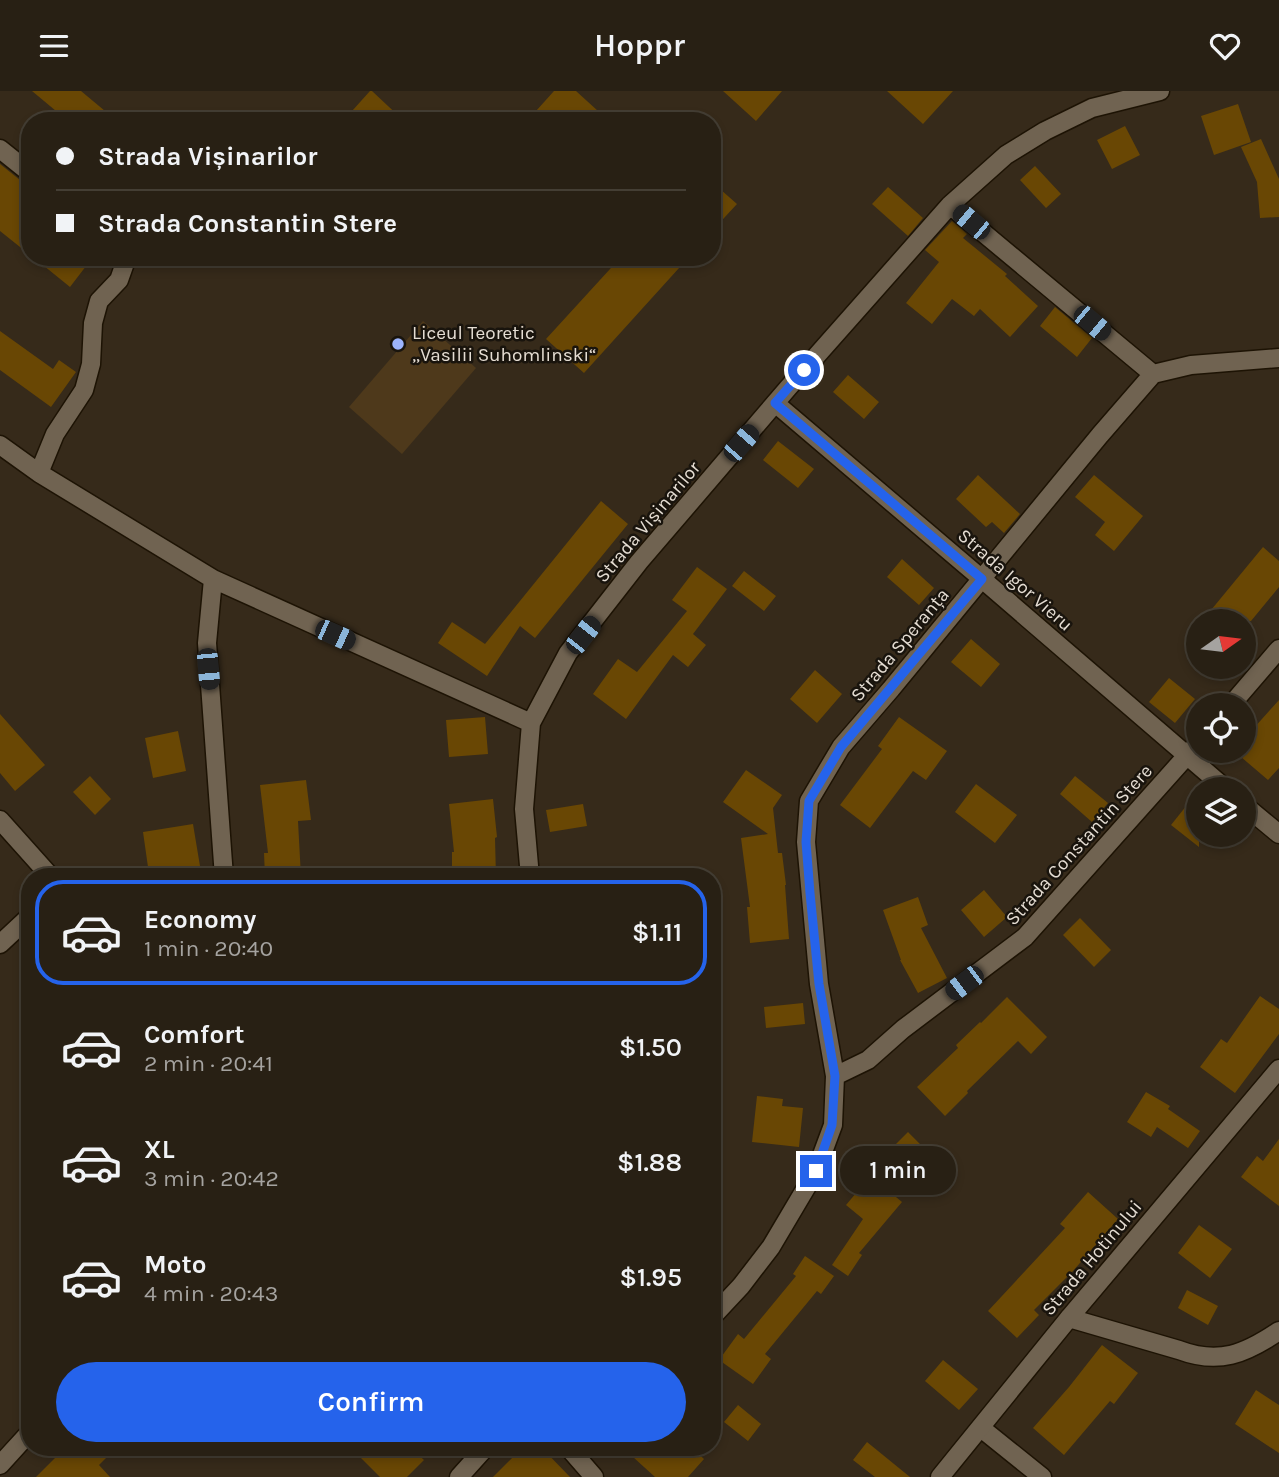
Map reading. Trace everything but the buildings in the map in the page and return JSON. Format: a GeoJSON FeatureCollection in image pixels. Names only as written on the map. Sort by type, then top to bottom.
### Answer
{"type":"FeatureCollection","features":[{"type":"Feature","properties":{"kind":"street","name":"Strada Vișinarilor"},"geometry":{"type":"LineString","coordinates":[[529,868],[524,809],[531,723],[568,653],[639,562],[950,205],[1006,155],[1045,131],[1092,108],[1160,91]]}},
{"type":"Feature","properties":{"kind":"street"},"geometry":{"type":"LineString","coordinates":[[0,149],[21,166]]}},
{"type":"Feature","properties":{"kind":"street"},"geometry":{"type":"LineString","coordinates":[[950,205],[1153,374],[1191,365],[1279,358]]}},
{"type":"Feature","properties":{"kind":"street"},"geometry":{"type":"LineString","coordinates":[[39,473],[55,434],[83,390],[91,364],[93,323],[99,301],[119,280],[124,266]]}},
{"type":"Feature","properties":{"kind":"street","name":"Strada Speranța"},"geometry":{"type":"LineString","coordinates":[[835,1076],[819,984],[811,906],[806,842],[809,801],[841,747],[1153,374]]}},
{"type":"Feature","properties":{"kind":"street","name":"Strada Igor Vieru"},"geometry":{"type":"LineString","coordinates":[[775,403],[982,579],[1186,743]]}},
{"type":"Feature","properties":{"kind":"street"},"geometry":{"type":"LineString","coordinates":[[0,445],[39,473],[212,579],[531,723]]}},
{"type":"Feature","properties":{"kind":"street"},"geometry":{"type":"LineString","coordinates":[[212,579],[206,643],[223,868]]}},
{"type":"Feature","properties":{"kind":"street"},"geometry":{"type":"LineString","coordinates":[[1241,693],[1279,649]]}},
{"type":"Feature","properties":{"kind":"street","name":"Strada Constantin Stere"},"geometry":{"type":"LineString","coordinates":[[835,1076],[868,1060],[1025,937],[1186,757]]}},
{"type":"Feature","properties":{"kind":"street","name":"Strada Igor Vieru"},"geometry":{"type":"LineString","coordinates":[[1205,763],[1216,777]]}},
{"type":"Feature","properties":{"kind":"street"},"geometry":{"type":"LineString","coordinates":[[1256,815],[1279,834]]}},
{"type":"Feature","properties":{"kind":"street"},"geometry":{"type":"LineString","coordinates":[[0,821],[43,868]]}},
{"type":"Feature","properties":{"kind":"street"},"geometry":{"type":"LineString","coordinates":[[0,944],[21,924]]}},
{"type":"Feature","properties":{"kind":"street","name":"Strada Hotinului"},"geometry":{"type":"LineString","coordinates":[[940,1477],[1069,1318],[1279,1069]]}},
{"type":"Feature","properties":{"kind":"street"},"geometry":{"type":"LineString","coordinates":[[721,1307],[771,1247],[816,1171],[832,1125],[835,1076]]}},
{"type":"Feature","properties":{"kind":"street"},"geometry":{"type":"LineString","coordinates":[[1069,1318],[1196,1357],[1232,1355],[1258,1345],[1279,1331]]}},
{"type":"Feature","properties":{"kind":"street"},"geometry":{"type":"LineString","coordinates":[[981,1428],[1042,1477]]}},
{"type":"Feature","properties":{"kind":"street"},"geometry":{"type":"LineString","coordinates":[[0,1465],[21,1442]]}},
{"type":"Feature","properties":{"kind":"street"},"geometry":{"type":"LineString","coordinates":[[460,1477],[478,1456]]}},
{"type":"Feature","properties":{"kind":"street"},"geometry":{"type":"LineString","coordinates":[[576,1456],[594,1477]]}},
{"type":"Feature","properties":{"kind":"shaded area"},"geometry":{"type":"Polygon","coordinates":[[[423,321],[476,368],[402,454],[349,407],[423,321]]]}},
{"type":"Feature","properties":{"kind":"place","name":"Liceul Teoretic „Vasilii Suhomlinski“"},"geometry":{"type":"Point","coordinates":[398,344]}},
{"type":"Feature","properties":{"kind":"route"},"geometry":{"type":"LineString","coordinates":[[804,370],[775,403],[982,579],[841,747],[809,801],[806,842],[810,893],[819,984],[835,1076],[832,1125],[816,1171]]}}]}
